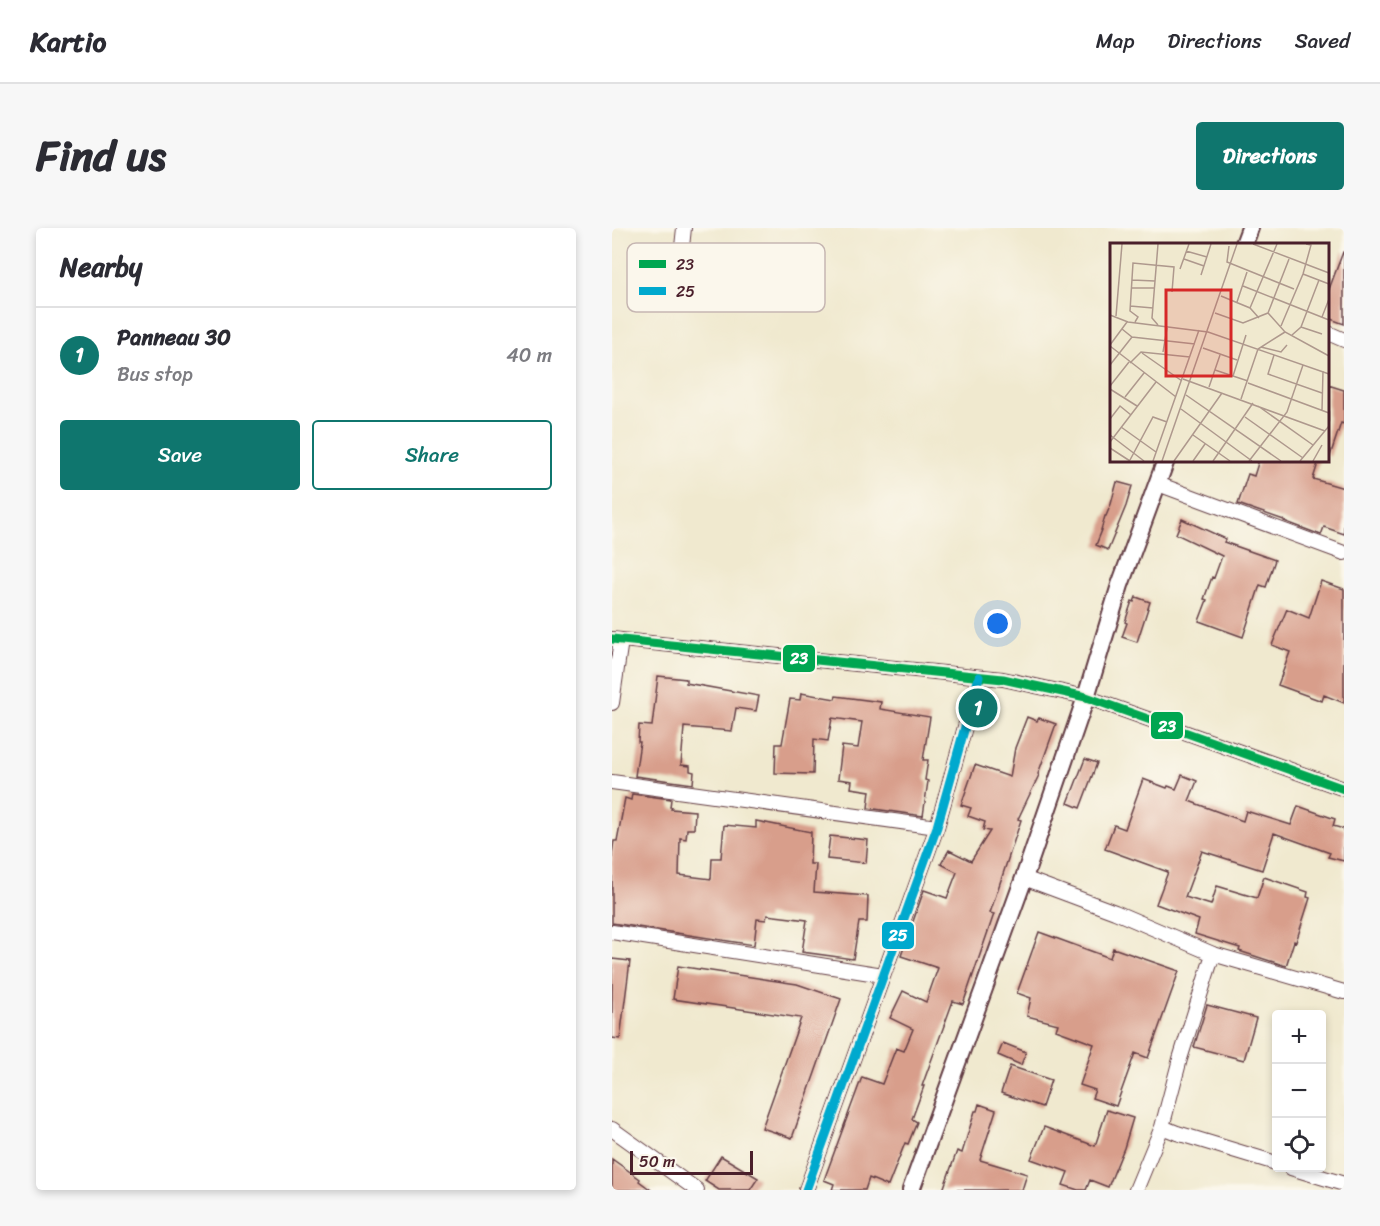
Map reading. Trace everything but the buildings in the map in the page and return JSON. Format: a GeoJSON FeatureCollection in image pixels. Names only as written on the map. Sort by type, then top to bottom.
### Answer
{"type":"FeatureCollection","features":[{"type":"Feature","properties":{"kind":"street"},"geometry":{"type":"LineString","coordinates":[[682,243],[684,228]]}},
{"type":"Feature","properties":{"kind":"street"},"geometry":{"type":"LineString","coordinates":[[1244,243],[1250,228]]}},
{"type":"Feature","properties":{"kind":"street"},"geometry":{"type":"LineString","coordinates":[[1329,333],[1344,340]]}},
{"type":"Feature","properties":{"kind":"street"},"geometry":{"type":"LineString","coordinates":[[910,1190],[1023,878],[1086,697],[1120,585],[1165,462]]}},
{"type":"Feature","properties":{"kind":"street"},"geometry":{"type":"LineString","coordinates":[[1158,484],[1344,553]]}},
{"type":"Feature","properties":{"kind":"street"},"geometry":{"type":"LineString","coordinates":[[612,703],[616,639],[1003,679],[1086,697],[1344,789]]}},
{"type":"Feature","properties":{"kind":"street"},"geometry":{"type":"LineString","coordinates":[[806,1190],[937,827],[979,677]]}},
{"type":"Feature","properties":{"kind":"street"},"geometry":{"type":"LineString","coordinates":[[612,782],[937,827]]}},
{"type":"Feature","properties":{"kind":"street"},"geometry":{"type":"LineString","coordinates":[[1023,878],[1115,912],[1214,954],[1344,992]]}},
{"type":"Feature","properties":{"kind":"street"},"geometry":{"type":"LineString","coordinates":[[612,932],[883,975]]}},
{"type":"Feature","properties":{"kind":"street"},"geometry":{"type":"LineString","coordinates":[[1136,1190],[1162,1126],[1180,1059],[1214,954]]}},
{"type":"Feature","properties":{"kind":"street"},"geometry":{"type":"LineString","coordinates":[[1162,1126],[1272,1162]]}},
{"type":"Feature","properties":{"kind":"street"},"geometry":{"type":"LineString","coordinates":[[612,1129],[697,1190]]}},
{"type":"Feature","properties":{"kind":"street"},"geometry":{"type":"LineString","coordinates":[[1307,1172],[1344,1184]]}},
{"type":"Feature","properties":{"kind":"transit line","name":"23"},"geometry":{"type":"LineString","coordinates":[[612,639],[1003,679],[1086,697],[1344,789]]}},
{"type":"Feature","properties":{"kind":"transit line","name":"25"},"geometry":{"type":"LineString","coordinates":[[806,1190],[937,827],[979,677]]}},
{"type":"Feature","properties":{"kind":"place","name":"Panneau 30"},"geometry":{"type":"Point","coordinates":[978,708]}}]}
